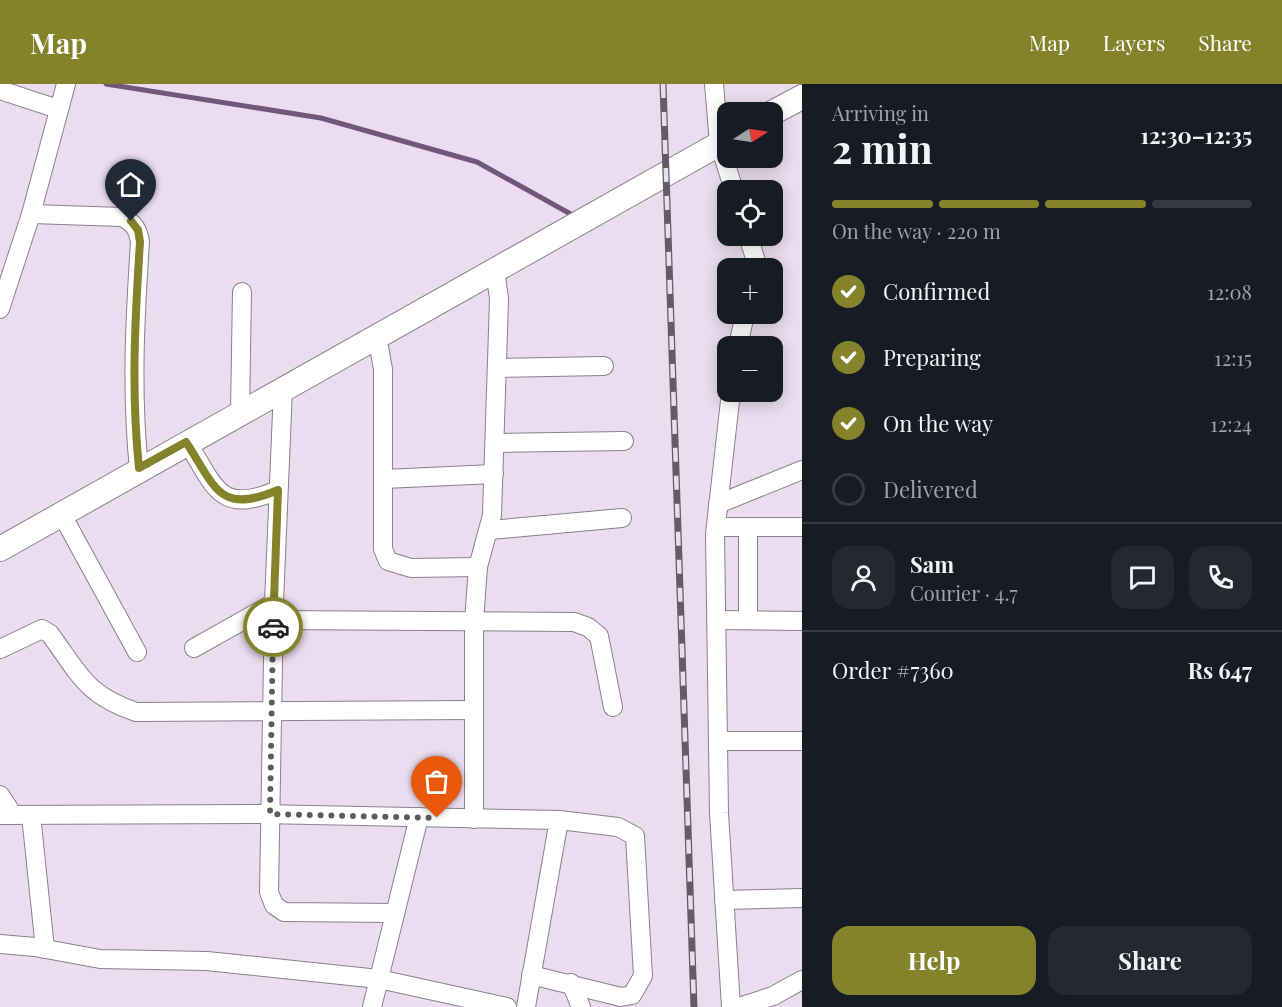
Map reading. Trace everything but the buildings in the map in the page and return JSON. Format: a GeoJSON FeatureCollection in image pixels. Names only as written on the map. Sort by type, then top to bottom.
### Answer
{"type":"FeatureCollection","features":[{"type":"Feature","properties":{"kind":"main road"},"geometry":{"type":"LineString","coordinates":[[783,108],[802,97]]}},
{"type":"Feature","properties":{"kind":"main road"},"geometry":{"type":"LineString","coordinates":[[0,549],[139,468],[717,144]]}},
{"type":"Feature","properties":{"kind":"street"},"geometry":{"type":"LineString","coordinates":[[714,84],[717,103]]}},
{"type":"Feature","properties":{"kind":"street"},"geometry":{"type":"LineString","coordinates":[[0,90],[62,96],[31,214],[0,309]]}},
{"type":"Feature","properties":{"kind":"street"},"geometry":{"type":"LineString","coordinates":[[31,214],[122,217],[131,221],[138,230],[140,242],[133,345],[134,416],[139,468]]}},
{"type":"Feature","properties":{"kind":"street"},"geometry":{"type":"LineString","coordinates":[[474,819],[474,621],[478,567],[490,530],[494,474],[499,299],[495,270]]}},
{"type":"Feature","properties":{"kind":"street"},"geometry":{"type":"LineString","coordinates":[[240,412],[242,292]]}},
{"type":"Feature","properties":{"kind":"street"},"geometry":{"type":"LineString","coordinates":[[376,336],[383,369],[383,549],[387,561],[411,568],[478,567]]}},
{"type":"Feature","properties":{"kind":"street"},"geometry":{"type":"LineString","coordinates":[[497,368],[604,366]]}},
{"type":"Feature","properties":{"kind":"street"},"geometry":{"type":"LineString","coordinates":[[283,388],[273,612],[269,892],[274,905],[284,912],[395,913]]}},
{"type":"Feature","properties":{"kind":"street"},"geometry":{"type":"LineString","coordinates":[[730,402],[716,527],[716,620],[724,900],[731,1007]]}},
{"type":"Feature","properties":{"kind":"street"},"geometry":{"type":"LineString","coordinates":[[495,443],[624,441]]}},
{"type":"Feature","properties":{"kind":"street"},"geometry":{"type":"LineString","coordinates":[[186,442],[217,489],[228,497],[239,501],[254,500],[278,490]]}},
{"type":"Feature","properties":{"kind":"street"},"geometry":{"type":"LineString","coordinates":[[718,504],[802,470]]}},
{"type":"Feature","properties":{"kind":"street"},"geometry":{"type":"LineString","coordinates":[[384,479],[494,474]]}},
{"type":"Feature","properties":{"kind":"street"},"geometry":{"type":"LineString","coordinates":[[61,513],[137,652]]}},
{"type":"Feature","properties":{"kind":"street"},"geometry":{"type":"LineString","coordinates":[[490,530],[622,518]]}},
{"type":"Feature","properties":{"kind":"street"},"geometry":{"type":"LineString","coordinates":[[716,527],[802,527]]}},
{"type":"Feature","properties":{"kind":"street"},"geometry":{"type":"LineString","coordinates":[[748,527],[748,620]]}},
{"type":"Feature","properties":{"kind":"street"},"geometry":{"type":"LineString","coordinates":[[194,648],[273,612],[474,621],[574,622],[588,627],[599,636],[613,707]]}},
{"type":"Feature","properties":{"kind":"street"},"geometry":{"type":"LineString","coordinates":[[716,620],[802,621]]}},
{"type":"Feature","properties":{"kind":"street"},"geometry":{"type":"LineString","coordinates":[[0,649],[42,629],[50,634],[90,689],[105,700],[136,712],[474,710]]}},
{"type":"Feature","properties":{"kind":"street"},"geometry":{"type":"LineString","coordinates":[[718,741],[802,741]]}},
{"type":"Feature","properties":{"kind":"street"},"geometry":{"type":"LineString","coordinates":[[0,795],[6,815],[270,814],[559,820],[618,827],[634,836],[643,976],[639,986],[632,995],[621,997],[531,975]]}},
{"type":"Feature","properties":{"kind":"street"},"geometry":{"type":"LineString","coordinates":[[31,815],[45,949]]}},
{"type":"Feature","properties":{"kind":"street"},"geometry":{"type":"LineString","coordinates":[[372,1007],[419,817]]}},
{"type":"Feature","properties":{"kind":"street"},"geometry":{"type":"LineString","coordinates":[[526,1007],[559,820]]}},
{"type":"Feature","properties":{"kind":"street"},"geometry":{"type":"LineString","coordinates":[[724,900],[802,898]]}},
{"type":"Feature","properties":{"kind":"street"},"geometry":{"type":"LineString","coordinates":[[0,944],[100,959],[207,961],[379,979],[507,1007]]}},
{"type":"Feature","properties":{"kind":"street"},"geometry":{"type":"LineString","coordinates":[[739,1007],[773,996],[802,980]]}},
{"type":"Feature","properties":{"kind":"street"},"geometry":{"type":"LineString","coordinates":[[571,983],[580,1007]]}},
{"type":"Feature","properties":{"kind":"waterway"},"geometry":{"type":"LineString","coordinates":[[106,84],[321,118],[477,162],[576,217]]}},
{"type":"Feature","properties":{"kind":"railway"},"geometry":{"type":"LineString","coordinates":[[663,84],[694,1007]]}},
{"type":"Feature","properties":{"kind":"way so far"},"geometry":{"type":"LineString","coordinates":[[273,627],[270,814],[437,818]]}},
{"type":"Feature","properties":{"kind":"route"},"geometry":{"type":"LineString","coordinates":[[131,221],[138,230],[140,242],[133,345],[134,416],[139,468],[186,442],[217,489],[228,497],[239,501],[254,500],[278,490],[273,627]]}}]}
